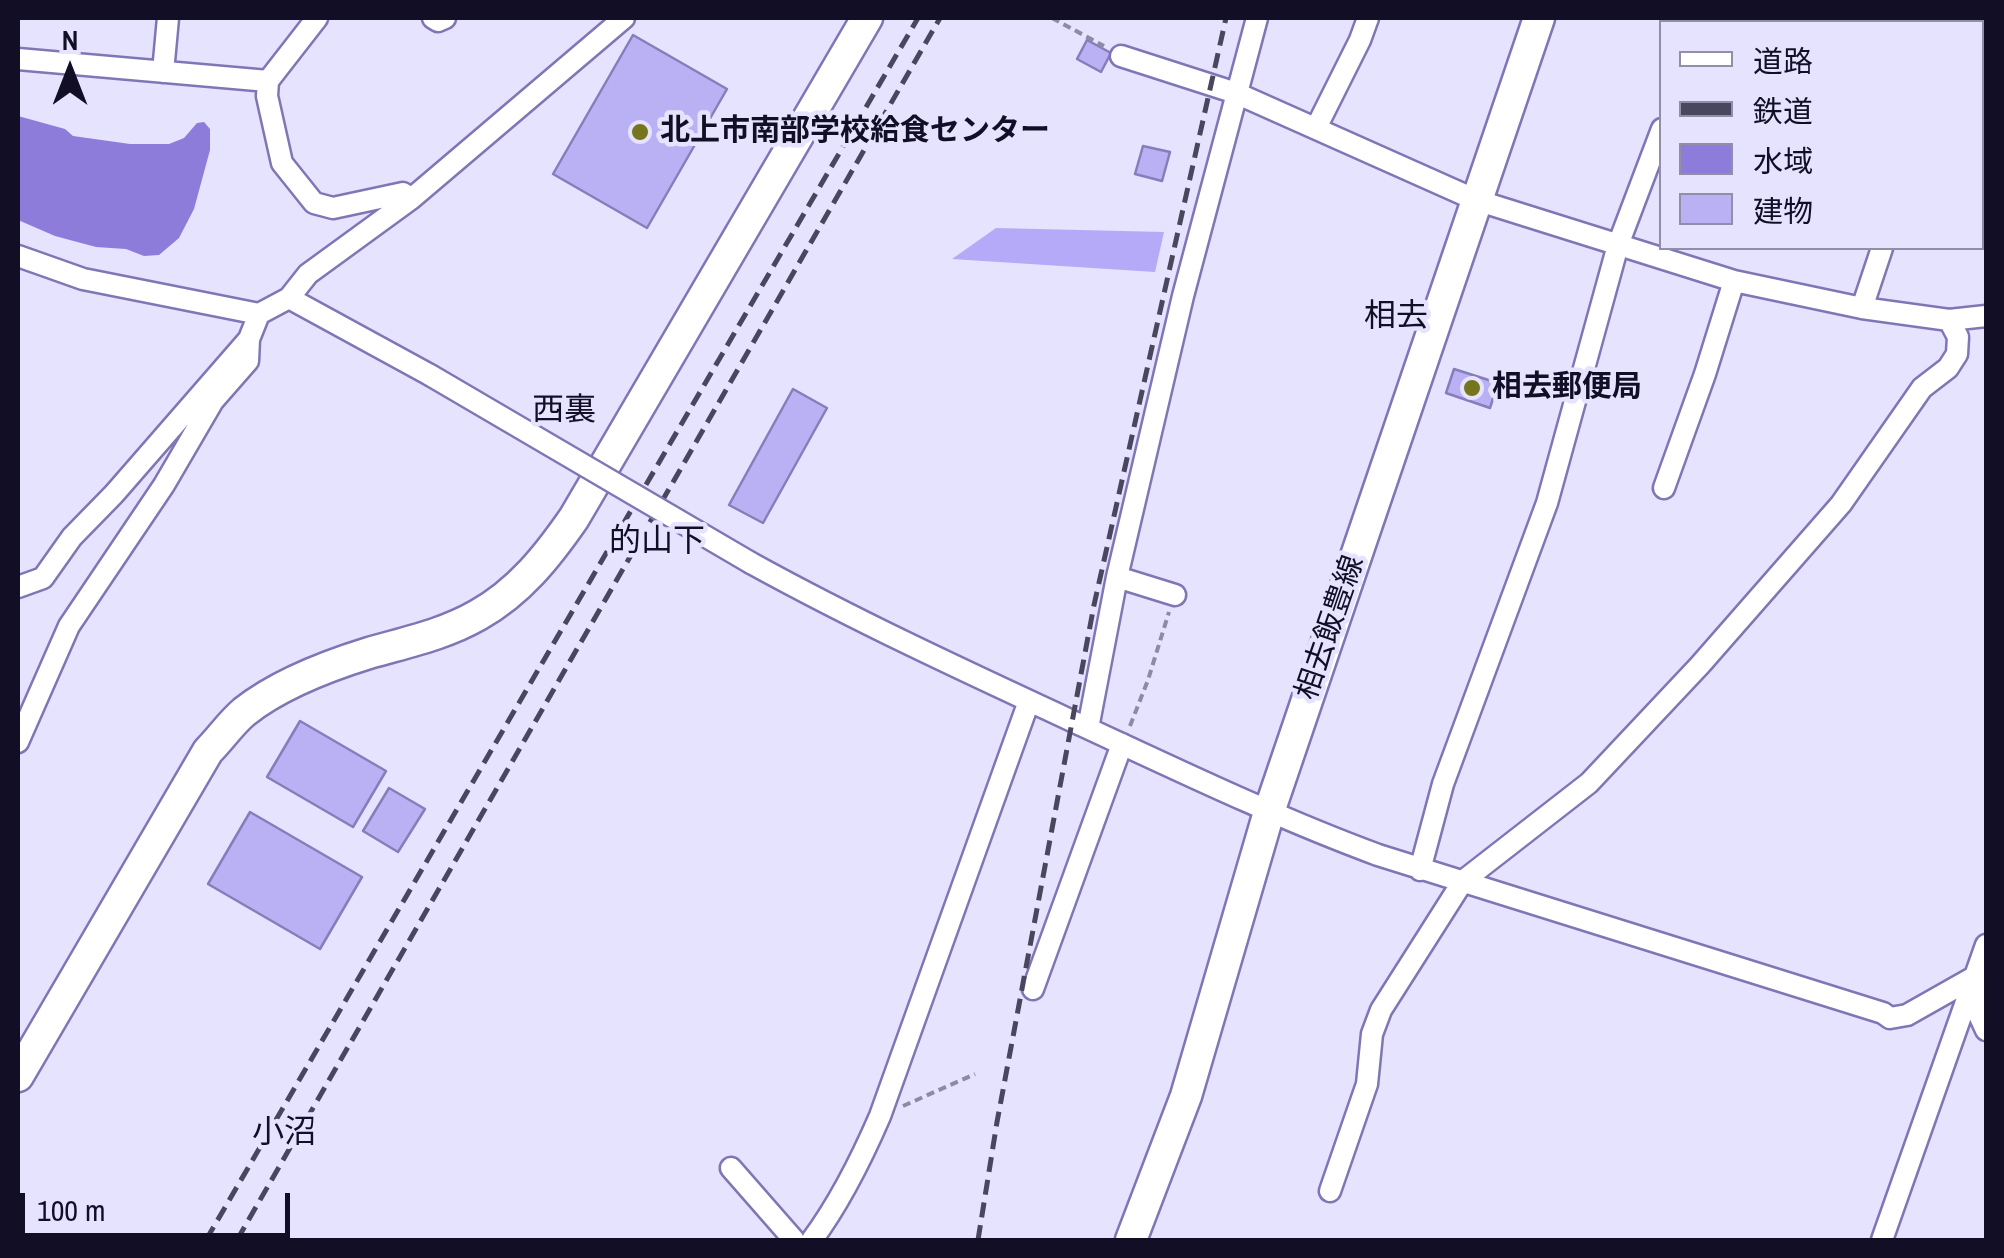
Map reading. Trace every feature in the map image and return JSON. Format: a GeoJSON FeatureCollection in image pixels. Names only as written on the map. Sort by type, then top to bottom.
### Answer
{"type":"FeatureCollection","features":[{"type":"Feature","properties":{"kind":"street"},"geometry":{"type":"LineString","coordinates":[[164,72],[168,18]]}},
{"type":"Feature","properties":{"kind":"street"},"geometry":{"type":"LineString","coordinates":[[317,18],[268,81],[267,96],[282,163],[314,203],[332,208],[402,193],[410,199]]}},
{"type":"Feature","properties":{"kind":"street"},"geometry":{"type":"LineString","coordinates":[[433,18],[445,18]]}},
{"type":"Feature","properties":{"kind":"street"},"geometry":{"type":"LineString","coordinates":[[18,742],[69,626],[164,485],[213,401],[248,361],[249,339],[259,314],[288,298],[308,274],[371,231],[624,18]]}},
{"type":"Feature","properties":{"kind":"street"},"geometry":{"type":"LineString","coordinates":[[18,1076],[208,752],[244,712],[300,678],[436,636],[478,615],[516,588],[546,559],[574,518],[866,18]]}},
{"type":"Feature","properties":{"kind":"street"},"geometry":{"type":"LineString","coordinates":[[1088,728],[1117,576],[1183,296],[1257,18]]}},
{"type":"Feature","properties":{"kind":"street"},"geometry":{"type":"LineString","coordinates":[[1316,128],[1368,18]]}},
{"type":"Feature","properties":{"kind":"street","name":"相去飯豊線"},"geometry":{"type":"LineString","coordinates":[[1131,1240],[1186,1096],[1269,812],[1539,18]]}},
{"type":"Feature","properties":{"kind":"street"},"geometry":{"type":"LineString","coordinates":[[1121,56],[1236,93],[1476,200],[1734,280],[1862,308],[1949,320],[1986,316]]}},
{"type":"Feature","properties":{"kind":"street"},"geometry":{"type":"LineString","coordinates":[[18,59],[268,81]]}},
{"type":"Feature","properties":{"kind":"street"},"geometry":{"type":"LineString","coordinates":[[1420,870],[1443,784],[1547,503],[1618,245],[1659,136]]}},
{"type":"Feature","properties":{"kind":"street"},"geometry":{"type":"LineString","coordinates":[[1862,308],[1881,250]]}},
{"type":"Feature","properties":{"kind":"street"},"geometry":{"type":"LineString","coordinates":[[18,256],[82,279],[259,314]]}},
{"type":"Feature","properties":{"kind":"street"},"geometry":{"type":"LineString","coordinates":[[1664,488],[1706,374],[1734,280]]}},
{"type":"Feature","properties":{"kind":"street"},"geometry":{"type":"LineString","coordinates":[[288,298],[832,608],[1269,812],[1420,870],[1890,1018],[1907,1015],[1976,976]]}},
{"type":"Feature","properties":{"kind":"street"},"geometry":{"type":"LineString","coordinates":[[1330,1191],[1367,1084],[1372,1034],[1381,1010],[1463,881],[1589,783],[1841,504],[1922,388],[1948,368],[1957,354],[1958,337],[1949,320]]}},
{"type":"Feature","properties":{"kind":"street"},"geometry":{"type":"LineString","coordinates":[[18,586],[43,578],[72,537],[249,339]]}},
{"type":"Feature","properties":{"kind":"street"},"geometry":{"type":"LineString","coordinates":[[1117,576],[1175,595]]}},
{"type":"Feature","properties":{"kind":"street"},"geometry":{"type":"LineString","coordinates":[[812,1240],[859,1164],[880,1116],[1029,701]]}},
{"type":"Feature","properties":{"kind":"street"},"geometry":{"type":"LineString","coordinates":[[1033,989],[1122,744]]}},
{"type":"Feature","properties":{"kind":"street"},"geometry":{"type":"LineString","coordinates":[[1882,1240],[1986,945]]}},
{"type":"Feature","properties":{"kind":"street"},"geometry":{"type":"LineString","coordinates":[[1976,976],[1980,1016],[1986,1030]]}},
{"type":"Feature","properties":{"kind":"street"},"geometry":{"type":"LineString","coordinates":[[731,1168],[794,1240]]}},
{"type":"Feature","properties":{"kind":"path"},"geometry":{"type":"LineString","coordinates":[[1052,18],[1121,56]]}},
{"type":"Feature","properties":{"kind":"path"},"geometry":{"type":"LineString","coordinates":[[1122,744],[1148,680],[1175,595]]}},
{"type":"Feature","properties":{"kind":"path"},"geometry":{"type":"LineString","coordinates":[[880,1116],[975,1074]]}},
{"type":"Feature","properties":{"kind":"shaded area"},"geometry":{"type":"Polygon","coordinates":[[[996,228],[1164,232],[1155,272],[952,259],[996,228]]]}},
{"type":"Feature","properties":{"kind":"water"},"geometry":{"type":"Polygon","coordinates":[[[18,116],[65,129],[73,136],[130,144],[169,144],[204,122],[210,129],[210,150],[194,209],[179,238],[159,255],[144,256],[55,236],[18,220],[18,116]]]}},
{"type":"Feature","properties":{"kind":"building","name":"北上市南部学校給食センター"},"geometry":{"type":"Polygon","coordinates":[[[633,35],[727,89],[647,228],[553,174],[633,35]]]}},
{"type":"Feature","properties":{"kind":"building"},"geometry":{"type":"Polygon","coordinates":[[[1087,40],[1111,53],[1101,72],[1077,59],[1087,40]]]}},
{"type":"Feature","properties":{"kind":"building"},"geometry":{"type":"Polygon","coordinates":[[[1143,146],[1170,152],[1162,181],[1135,174],[1143,146]]]}},
{"type":"Feature","properties":{"kind":"building"},"geometry":{"type":"Polygon","coordinates":[[[1454,369],[1498,383],[1490,408],[1446,393],[1454,369]]]}},
{"type":"Feature","properties":{"kind":"building"},"geometry":{"type":"Polygon","coordinates":[[[793,389],[827,408],[763,523],[729,505],[793,389]]]}},
{"type":"Feature","properties":{"kind":"building"},"geometry":{"type":"Polygon","coordinates":[[[300,721],[386,771],[353,827],[267,777],[300,721]]]}},
{"type":"Feature","properties":{"kind":"building"},"geometry":{"type":"Polygon","coordinates":[[[389,788],[425,809],[398,852],[363,831],[389,788]]]}},
{"type":"Feature","properties":{"kind":"building"},"geometry":{"type":"Polygon","coordinates":[[[250,812],[362,877],[320,949],[208,884],[250,812]]]}},
{"type":"Feature","properties":{"kind":"railway"},"geometry":{"type":"LineString","coordinates":[[206,1240],[918,18]]}},
{"type":"Feature","properties":{"kind":"railway"},"geometry":{"type":"LineString","coordinates":[[237,1240],[940,18]]}},
{"type":"Feature","properties":{"kind":"railway"},"geometry":{"type":"LineString","coordinates":[[978,1240],[1094,605],[1226,18]]}},
{"type":"Feature","properties":{"kind":"place","name":"北上市南部学校給食センター"},"geometry":{"type":"Point","coordinates":[640,132]}},
{"type":"Feature","properties":{"kind":"place","name":"相去郵便局"},"geometry":{"type":"Point","coordinates":[1472,388]}},
{"type":"Feature","properties":{"kind":"district","name":"相去"},"geometry":{"type":"Point","coordinates":[1396,317]}},
{"type":"Feature","properties":{"kind":"district","name":"西裏"},"geometry":{"type":"Point","coordinates":[564,411]}},
{"type":"Feature","properties":{"kind":"district","name":"的山下"},"geometry":{"type":"Point","coordinates":[657,542]}},
{"type":"Feature","properties":{"kind":"district","name":"小沼"},"geometry":{"type":"Point","coordinates":[284,1133]}}]}
